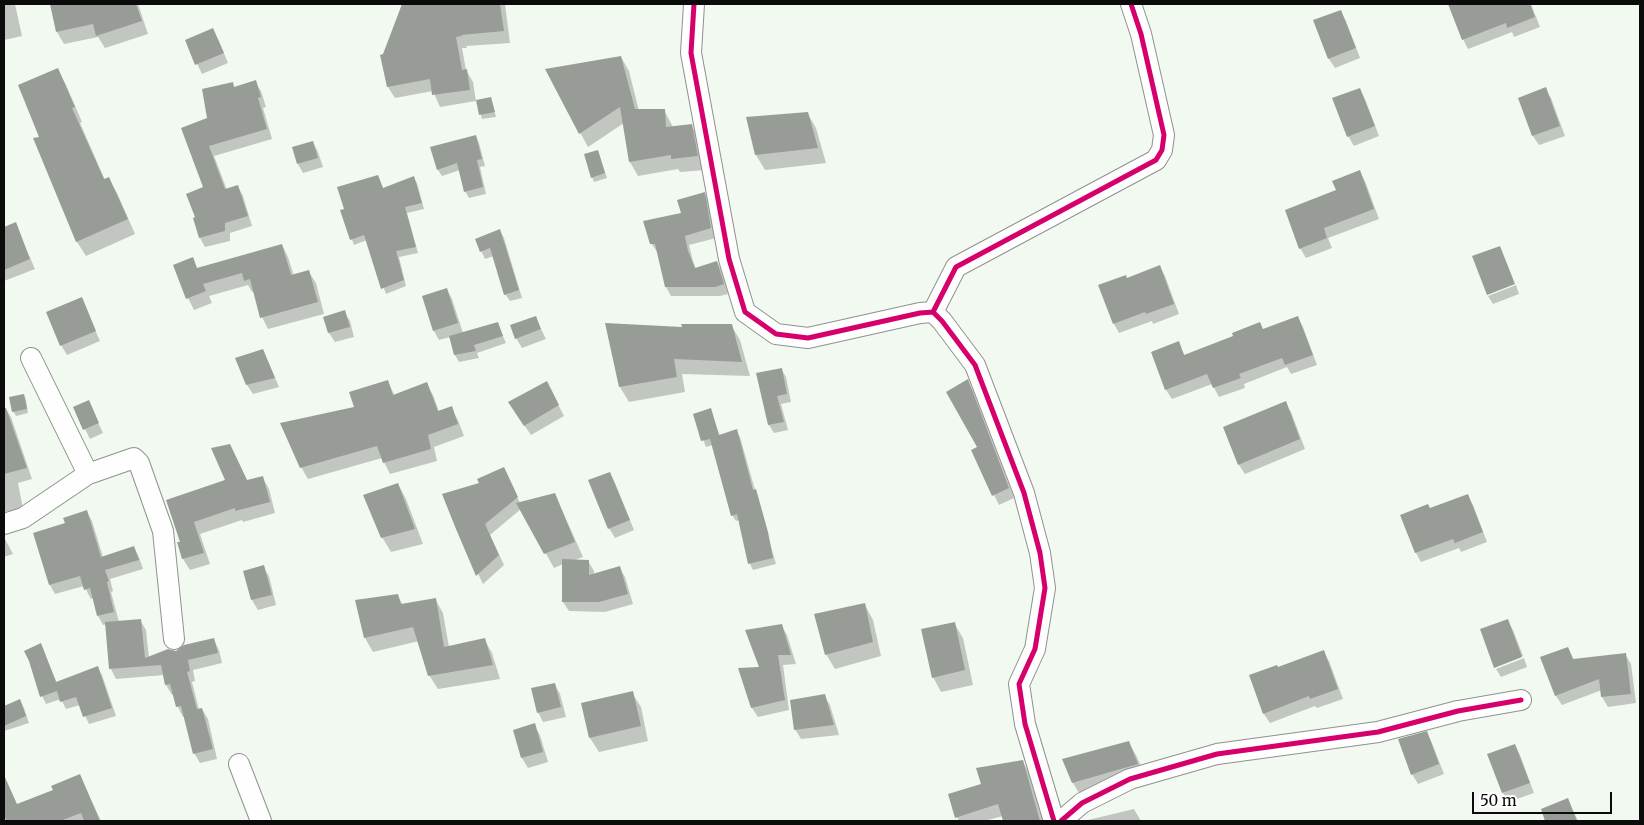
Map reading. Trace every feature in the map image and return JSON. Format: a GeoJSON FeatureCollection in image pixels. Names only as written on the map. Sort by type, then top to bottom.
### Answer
{"type":"FeatureCollection","features":[{"type":"Feature","properties":{"kind":"street"},"geometry":{"type":"LineString","coordinates":[[694,4],[691,53],[728,259],[745,312],[776,334],[808,338],[933,312]]}},
{"type":"Feature","properties":{"kind":"street"},"geometry":{"type":"LineString","coordinates":[[933,312],[956,267],[1156,160],[1162,150],[1164,135],[1131,4]]}},
{"type":"Feature","properties":{"kind":"street"},"geometry":{"type":"LineString","coordinates":[[933,312],[975,365],[1024,493],[1040,553],[1045,588],[1035,649],[1019,684],[1025,724],[1054,821]]}},
{"type":"Feature","properties":{"kind":"street"},"geometry":{"type":"LineString","coordinates":[[31,358],[88,474]]}},
{"type":"Feature","properties":{"kind":"street"},"geometry":{"type":"LineString","coordinates":[[4,524],[23,518],[88,474],[134,458],[139,463],[163,531],[174,639]]}},
{"type":"Feature","properties":{"kind":"street"},"geometry":{"type":"LineString","coordinates":[[1060,821],[1082,803],[1130,779],[1217,754],[1378,732],[1458,711],[1521,700]]}},
{"type":"Feature","properties":{"kind":"street"},"geometry":{"type":"LineString","coordinates":[[240,764],[261,821]]}},
{"type":"Feature","properties":{"kind":"building"},"geometry":{"type":"Polygon","coordinates":[[[50,4],[136,4],[142,21],[96,36],[93,24],[56,32],[50,4]]]}},
{"type":"Feature","properties":{"kind":"building"},"geometry":{"type":"Polygon","coordinates":[[[402,4],[500,4],[504,31],[456,37],[462,70],[467,69],[470,90],[432,95],[430,79],[387,87],[380,55],[383,54],[402,4]]]}},
{"type":"Feature","properties":{"kind":"building"},"geometry":{"type":"Polygon","coordinates":[[[1448,4],[1530,4],[1535,17],[1507,28],[1506,23],[1462,40],[1448,4]]]}},
{"type":"Feature","properties":{"kind":"building"},"geometry":{"type":"Polygon","coordinates":[[[1341,10],[1356,48],[1328,59],[1313,20],[1341,10]]]}},
{"type":"Feature","properties":{"kind":"building"},"geometry":{"type":"Polygon","coordinates":[[[213,28],[224,53],[195,65],[185,40],[213,28]]]}},
{"type":"Feature","properties":{"kind":"building"},"geometry":{"type":"Polygon","coordinates":[[[621,56],[635,109],[665,109],[666,127],[692,124],[698,156],[671,159],[671,155],[629,162],[620,107],[579,134],[545,69],[621,56]]]}},
{"type":"Feature","properties":{"kind":"building"},"geometry":{"type":"Polygon","coordinates":[[[58,68],[75,107],[72,108],[104,179],[109,177],[128,219],[76,242],[33,138],[39,137],[18,85],[58,68]]]}},
{"type":"Feature","properties":{"kind":"building"},"geometry":{"type":"Polygon","coordinates":[[[256,80],[261,97],[258,98],[267,129],[209,146],[225,189],[238,185],[248,216],[225,223],[225,231],[199,238],[193,218],[195,217],[186,194],[203,187],[181,128],[207,118],[202,89],[233,82],[234,87],[256,80]]]}},
{"type":"Feature","properties":{"kind":"building"},"geometry":{"type":"Polygon","coordinates":[[[1546,87],[1560,126],[1532,136],[1518,98],[1546,87]]]}},
{"type":"Feature","properties":{"kind":"building"},"geometry":{"type":"Polygon","coordinates":[[[1360,88],[1375,126],[1347,137],[1332,98],[1360,88]]]}},
{"type":"Feature","properties":{"kind":"building"},"geometry":{"type":"Polygon","coordinates":[[[491,97],[495,112],[479,115],[476,100],[491,97]]]}},
{"type":"Feature","properties":{"kind":"building"},"geometry":{"type":"Polygon","coordinates":[[[808,112],[818,148],[755,155],[746,117],[808,112]]]}},
{"type":"Feature","properties":{"kind":"building"},"geometry":{"type":"Polygon","coordinates":[[[476,135],[482,159],[477,160],[483,187],[464,192],[457,163],[437,170],[430,147],[476,135]]]}},
{"type":"Feature","properties":{"kind":"building"},"geometry":{"type":"Polygon","coordinates":[[[313,141],[318,158],[297,164],[292,147],[313,141]]]}},
{"type":"Feature","properties":{"kind":"building"},"geometry":{"type":"Polygon","coordinates":[[[598,150],[605,173],[591,178],[584,154],[598,150]]]}},
{"type":"Feature","properties":{"kind":"building"},"geometry":{"type":"Polygon","coordinates":[[[1360,170],[1374,209],[1324,228],[1327,238],[1299,249],[1285,210],[1336,190],[1332,181],[1360,170]]]}},
{"type":"Feature","properties":{"kind":"building"},"geometry":{"type":"Polygon","coordinates":[[[378,175],[383,188],[414,176],[422,203],[405,207],[416,247],[396,251],[404,280],[381,289],[364,235],[350,240],[340,210],[344,209],[337,187],[378,175]]]}},
{"type":"Feature","properties":{"kind":"building"},"geometry":{"type":"Polygon","coordinates":[[[705,192],[711,228],[685,236],[688,251],[695,268],[717,261],[724,284],[715,287],[665,287],[655,244],[650,244],[643,221],[681,213],[677,200],[705,192]]]}},
{"type":"Feature","properties":{"kind":"building"},"geometry":{"type":"Polygon","coordinates":[[[16,222],[30,259],[4,270],[4,227],[16,222]]]}},
{"type":"Feature","properties":{"kind":"building"},"geometry":{"type":"Polygon","coordinates":[[[500,229],[519,290],[504,295],[490,248],[480,252],[475,239],[500,229]]]}},
{"type":"Feature","properties":{"kind":"building"},"geometry":{"type":"Polygon","coordinates":[[[282,244],[291,275],[309,270],[318,302],[260,318],[250,279],[244,281],[242,273],[203,284],[206,291],[186,299],[173,265],[193,257],[197,268],[282,244]]]}},
{"type":"Feature","properties":{"kind":"building"},"geometry":{"type":"Polygon","coordinates":[[[1500,246],[1515,284],[1487,295],[1472,256],[1500,246]]]}},
{"type":"Feature","properties":{"kind":"building"},"geometry":{"type":"Polygon","coordinates":[[[1160,265],[1174,304],[1113,324],[1098,285],[1126,275],[1127,278],[1160,265]]]}},
{"type":"Feature","properties":{"kind":"building"},"geometry":{"type":"Polygon","coordinates":[[[447,288],[458,323],[433,331],[422,296],[447,288]]]}},
{"type":"Feature","properties":{"kind":"building"},"geometry":{"type":"Polygon","coordinates":[[[82,297],[96,331],[60,346],[46,312],[82,297]]]}},
{"type":"Feature","properties":{"kind":"building"},"geometry":{"type":"Polygon","coordinates":[[[345,310],[350,327],[328,333],[323,317],[345,310]]]}},
{"type":"Feature","properties":{"kind":"building"},"geometry":{"type":"Polygon","coordinates":[[[536,316],[541,329],[515,339],[510,325],[536,316]]]}},
{"type":"Feature","properties":{"kind":"building"},"geometry":{"type":"Polygon","coordinates":[[[1298,316],[1313,355],[1285,365],[1282,358],[1239,374],[1241,378],[1213,388],[1207,374],[1165,390],[1151,352],[1179,341],[1184,355],[1233,336],[1232,333],[1260,322],[1263,329],[1298,316]]]}},
{"type":"Feature","properties":{"kind":"building"},"geometry":{"type":"Polygon","coordinates":[[[498,322],[503,336],[474,345],[476,351],[454,355],[449,336],[498,322]]]}},
{"type":"Feature","properties":{"kind":"building"},"geometry":{"type":"Polygon","coordinates":[[[605,323],[682,327],[681,324],[732,324],[742,362],[674,359],[677,377],[619,387],[605,323]]]}},
{"type":"Feature","properties":{"kind":"building"},"geometry":{"type":"Polygon","coordinates":[[[263,349],[275,378],[246,385],[235,358],[263,349]]]}},
{"type":"Feature","properties":{"kind":"building"},"geometry":{"type":"Polygon","coordinates":[[[782,368],[787,394],[777,396],[784,422],[768,425],[756,373],[782,368]]]}},
{"type":"Feature","properties":{"kind":"building"},"geometry":{"type":"Polygon","coordinates":[[[968,379],[1009,488],[992,496],[971,450],[977,447],[946,392],[968,379]]]}},
{"type":"Feature","properties":{"kind":"building"},"geometry":{"type":"Polygon","coordinates":[[[388,380],[393,395],[427,382],[438,411],[452,406],[458,424],[428,435],[431,449],[383,463],[377,446],[300,468],[280,423],[354,407],[349,392],[388,380]]]}},
{"type":"Feature","properties":{"kind":"building"},"geometry":{"type":"Polygon","coordinates":[[[547,381],[559,405],[524,426],[508,402],[547,381]]]}},
{"type":"Feature","properties":{"kind":"building"},"geometry":{"type":"Polygon","coordinates":[[[24,394],[27,409],[12,412],[9,397],[24,394]]]}},
{"type":"Feature","properties":{"kind":"building"},"geometry":{"type":"Polygon","coordinates":[[[89,400],[99,423],[83,430],[73,407],[89,400]]]}},
{"type":"Feature","properties":{"kind":"building"},"geometry":{"type":"Polygon","coordinates":[[[1286,401],[1300,439],[1238,465],[1223,427],[1286,401]]]}},
{"type":"Feature","properties":{"kind":"building"},"geometry":{"type":"Polygon","coordinates":[[[4,408],[6,408],[27,468],[4,474],[4,408]]]}},
{"type":"Feature","properties":{"kind":"building"},"geometry":{"type":"Polygon","coordinates":[[[711,408],[719,435],[737,429],[753,490],[756,489],[768,532],[773,558],[748,564],[737,514],[731,516],[710,439],[701,441],[693,414],[711,408]]]}},
{"type":"Feature","properties":{"kind":"building"},"geometry":{"type":"Polygon","coordinates":[[[230,444],[247,480],[263,476],[270,502],[235,511],[235,508],[194,522],[204,553],[182,559],[177,542],[180,542],[166,500],[225,480],[211,448],[230,444]]]}},
{"type":"Feature","properties":{"kind":"building"},"geometry":{"type":"Polygon","coordinates":[[[504,467],[518,497],[485,524],[499,555],[476,576],[442,494],[479,483],[477,479],[504,467]]]}},
{"type":"Feature","properties":{"kind":"building"},"geometry":{"type":"Polygon","coordinates":[[[610,472],[630,520],[608,529],[588,480],[610,472]]]}},
{"type":"Feature","properties":{"kind":"building"},"geometry":{"type":"Polygon","coordinates":[[[398,483],[415,529],[381,538],[363,495],[398,483]]]}},
{"type":"Feature","properties":{"kind":"building"},"geometry":{"type":"Polygon","coordinates":[[[555,493],[575,542],[544,554],[516,503],[555,493]]]}},
{"type":"Feature","properties":{"kind":"building"},"geometry":{"type":"Polygon","coordinates":[[[1468,494],[1483,532],[1455,543],[1453,539],[1415,553],[1400,515],[1428,504],[1430,508],[1468,494]]]}},
{"type":"Feature","properties":{"kind":"building"},"geometry":{"type":"Polygon","coordinates":[[[87,510],[101,557],[134,546],[139,560],[105,570],[109,581],[107,582],[114,612],[97,616],[90,588],[84,590],[80,576],[49,585],[33,533],[65,523],[63,518],[87,510]]]}},
{"type":"Feature","properties":{"kind":"building"},"geometry":{"type":"Polygon","coordinates":[[[562,559],[589,560],[589,575],[620,566],[628,594],[599,602],[562,602],[562,559]]]}},
{"type":"Feature","properties":{"kind":"building"},"geometry":{"type":"Polygon","coordinates":[[[264,565],[272,595],[251,600],[243,571],[264,565]]]}},
{"type":"Feature","properties":{"kind":"building"},"geometry":{"type":"Polygon","coordinates":[[[398,594],[401,604],[436,598],[444,647],[485,638],[493,665],[428,676],[413,627],[364,638],[355,600],[398,594]]]}},
{"type":"Feature","properties":{"kind":"building"},"geometry":{"type":"Polygon","coordinates":[[[865,603],[873,642],[825,655],[814,614],[865,603]]]}},
{"type":"Feature","properties":{"kind":"building"},"geometry":{"type":"Polygon","coordinates":[[[141,619],[145,658],[168,649],[176,651],[184,645],[214,638],[218,653],[188,660],[190,671],[187,672],[197,709],[202,708],[213,749],[193,754],[181,706],[176,707],[170,684],[165,685],[161,665],[109,669],[105,622],[141,619]]]}},
{"type":"Feature","properties":{"kind":"building"},"geometry":{"type":"Polygon","coordinates":[[[1508,619],[1522,657],[1494,668],[1480,629],[1508,619]]]}},
{"type":"Feature","properties":{"kind":"building"},"geometry":{"type":"Polygon","coordinates":[[[955,622],[965,670],[932,678],[921,629],[955,622]]]}},
{"type":"Feature","properties":{"kind":"building"},"geometry":{"type":"Polygon","coordinates":[[[782,624],[791,655],[778,655],[785,700],[751,708],[738,668],[759,667],[745,630],[782,624]]]}},
{"type":"Feature","properties":{"kind":"building"},"geometry":{"type":"Polygon","coordinates":[[[41,643],[56,682],[98,666],[112,708],[83,717],[76,697],[60,702],[57,691],[40,697],[24,651],[41,643]]]}},
{"type":"Feature","properties":{"kind":"building"},"geometry":{"type":"Polygon","coordinates":[[[1568,647],[1573,659],[1626,653],[1631,694],[1601,697],[1599,679],[1555,696],[1540,657],[1568,647]]]}},
{"type":"Feature","properties":{"kind":"building"},"geometry":{"type":"Polygon","coordinates":[[[1324,650],[1338,689],[1310,699],[1309,696],[1263,714],[1249,675],[1277,665],[1278,667],[1324,650]]]}},
{"type":"Feature","properties":{"kind":"building"},"geometry":{"type":"Polygon","coordinates":[[[555,683],[561,707],[537,713],[531,688],[555,683]]]}},
{"type":"Feature","properties":{"kind":"building"},"geometry":{"type":"Polygon","coordinates":[[[633,691],[641,726],[589,738],[581,703],[633,691]]]}},
{"type":"Feature","properties":{"kind":"building"},"geometry":{"type":"Polygon","coordinates":[[[825,694],[834,725],[794,730],[790,700],[825,694]]]}},
{"type":"Feature","properties":{"kind":"building"},"geometry":{"type":"Polygon","coordinates":[[[20,699],[26,716],[4,726],[4,706],[20,699]]]}},
{"type":"Feature","properties":{"kind":"building"},"geometry":{"type":"Polygon","coordinates":[[[535,723],[543,752],[521,758],[513,730],[535,723]]]}},
{"type":"Feature","properties":{"kind":"building"},"geometry":{"type":"Polygon","coordinates":[[[1427,731],[1439,764],[1411,775],[1398,739],[1427,731]]]}},
{"type":"Feature","properties":{"kind":"building"},"geometry":{"type":"Polygon","coordinates":[[[1129,741],[1138,764],[1072,783],[1062,759],[1129,741]]]}},
{"type":"Feature","properties":{"kind":"building"},"geometry":{"type":"Polygon","coordinates":[[[1515,744],[1530,783],[1502,793],[1487,754],[1515,744]]]}},
{"type":"Feature","properties":{"kind":"building"},"geometry":{"type":"Polygon","coordinates":[[[1023,760],[1040,821],[1003,821],[998,804],[955,818],[948,794],[981,784],[976,768],[1023,760]]]}},
{"type":"Feature","properties":{"kind":"building"},"geometry":{"type":"Polygon","coordinates":[[[80,774],[100,821],[84,821],[81,813],[60,821],[6,821],[4,814],[4,775],[17,804],[53,790],[51,786],[80,774]]]}},
{"type":"Feature","properties":{"kind":"building"},"geometry":{"type":"Polygon","coordinates":[[[1568,798],[1577,821],[1545,821],[1541,809],[1568,798]]]}},
{"type":"Feature","properties":{"kind":"cycle path"},"geometry":{"type":"LineString","coordinates":[[694,4],[691,53],[729,259],[745,312],[776,334],[808,338],[920,313],[933,312],[975,365],[1024,493],[1040,553],[1045,588],[1035,649],[1019,684],[1025,724],[1054,821]]}},
{"type":"Feature","properties":{"kind":"cycle path"},"geometry":{"type":"LineString","coordinates":[[933,312],[956,267],[1156,160],[1162,150],[1164,135],[1141,34],[1131,4]]}},
{"type":"Feature","properties":{"kind":"cycle path"},"geometry":{"type":"LineString","coordinates":[[1061,821],[1082,803],[1130,779],[1217,754],[1378,732],[1458,711],[1521,700]]}}]}
